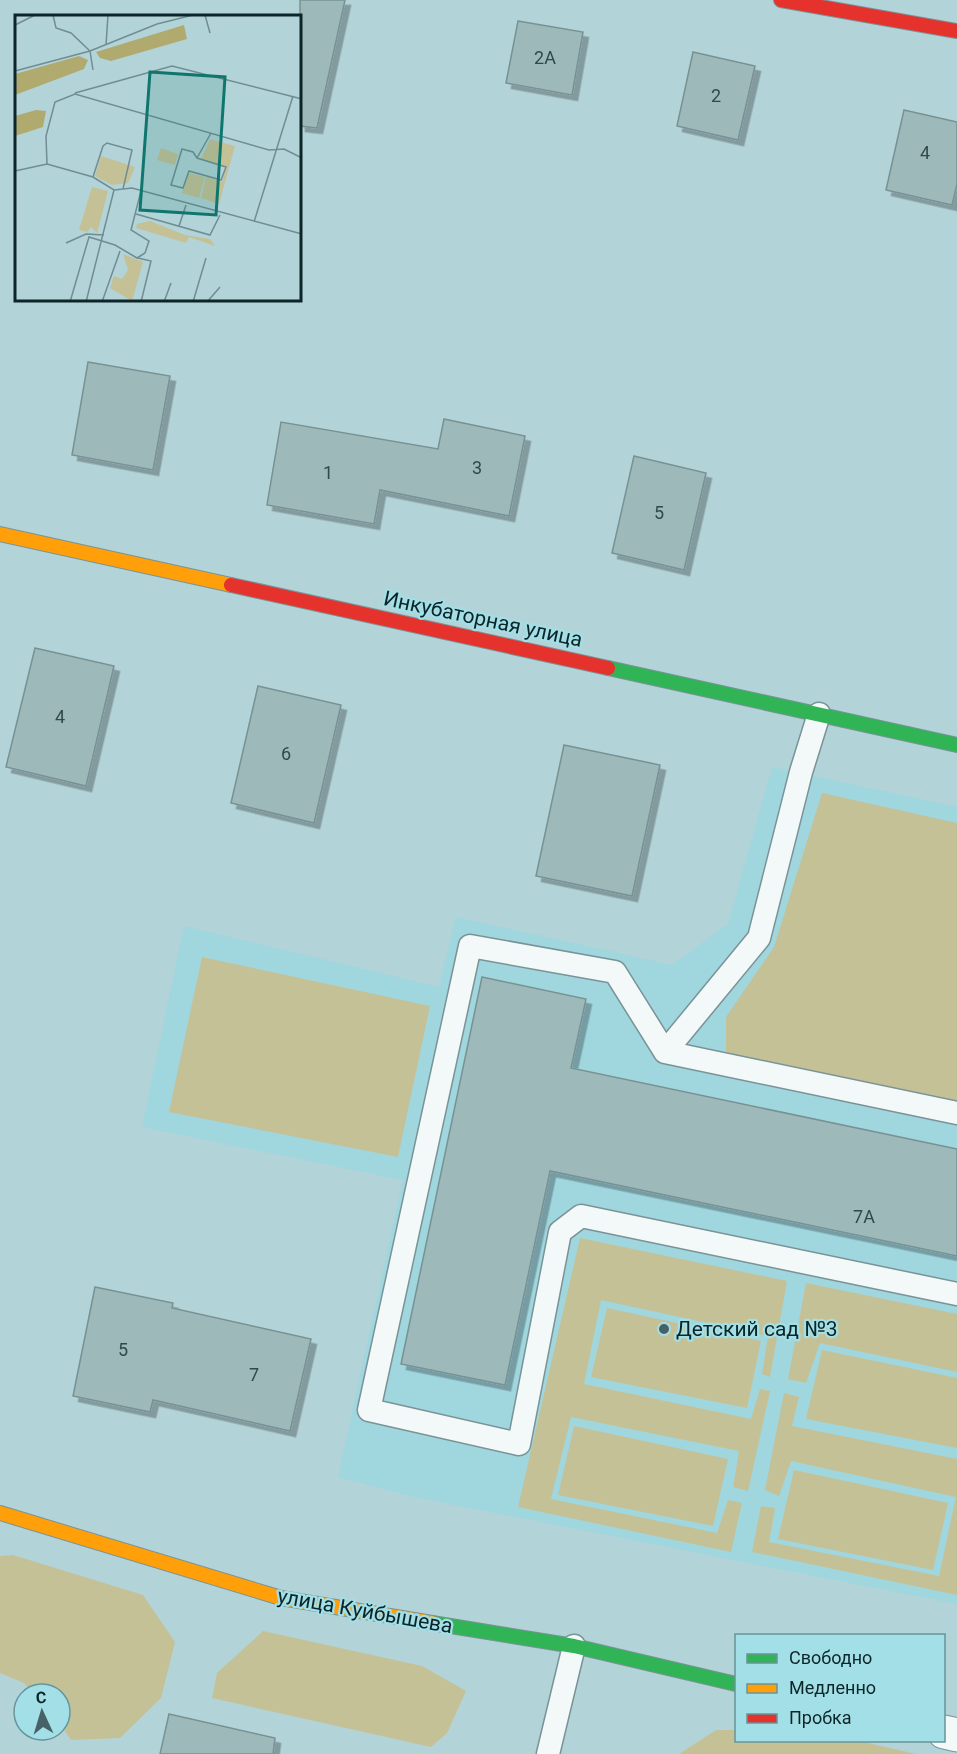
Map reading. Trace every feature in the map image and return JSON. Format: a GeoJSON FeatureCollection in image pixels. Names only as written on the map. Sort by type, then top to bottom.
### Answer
{"type":"FeatureCollection","features":[{"type":"Feature","properties":{"kind":"street"},"geometry":{"type":"LineString","coordinates":[[781,0],[957,31]]}},
{"type":"Feature","properties":{"kind":"street","name":"Инкубаторная улица"},"geometry":{"type":"LineString","coordinates":[[0,534],[957,745]]}},
{"type":"Feature","properties":{"kind":"street","name":"улица Куйбышева"},"geometry":{"type":"LineString","coordinates":[[0,1513],[281,1598],[574,1646],[735,1684]]}},
{"type":"Feature","properties":{"kind":"lane"},"geometry":{"type":"LineString","coordinates":[[665,1052],[759,938],[801,772],[819,714]]}},
{"type":"Feature","properties":{"kind":"lane"},"geometry":{"type":"LineString","coordinates":[[957,1113],[665,1052],[615,972],[470,946],[369,1410],[519,1444],[561,1232],[581,1216],[957,1294]]}},
{"type":"Feature","properties":{"kind":"lane"},"geometry":{"type":"LineString","coordinates":[[548,1754],[574,1646]]}},
{"type":"Feature","properties":{"kind":"shaded area","name":"Детский сад №3"},"geometry":{"type":"Polygon","coordinates":[[[772,767],[957,807],[957,1604],[414,1497],[338,1477],[403,1180],[142,1127],[184,926],[439,987],[456,917],[672,965],[728,924],[772,767]]]}},
{"type":"Feature","properties":{"kind":"shaded area"},"geometry":{"type":"Polygon","coordinates":[[[822,793],[957,823],[957,1104],[726,1055],[726,1017],[774,947],[822,793]]]}},
{"type":"Feature","properties":{"kind":"shaded area"},"geometry":{"type":"Polygon","coordinates":[[[202,957],[430,1006],[398,1157],[169,1112],[202,957]]]}},
{"type":"Feature","properties":{"kind":"shaded area"},"geometry":{"type":"Polygon","coordinates":[[[580,1238],[787,1281],[770,1377],[762,1374],[768,1336],[601,1300],[584,1384],[751,1419],[760,1389],[770,1391],[748,1491],[733,1487],[739,1451],[571,1417],[551,1499],[717,1533],[728,1500],[742,1503],[731,1552],[518,1507],[580,1238]]]}},
{"type":"Feature","properties":{"kind":"shaded area"},"geometry":{"type":"Polygon","coordinates":[[[806,1283],[957,1314],[957,1372],[820,1343],[806,1383],[788,1379],[806,1283]]]}},
{"type":"Feature","properties":{"kind":"shaded area"},"geometry":{"type":"Polygon","coordinates":[[[607,1308],[761,1341],[747,1408],[591,1377],[607,1308]]]}},
{"type":"Feature","properties":{"kind":"shaded area"},"geometry":{"type":"Polygon","coordinates":[[[822,1350],[957,1378],[957,1448],[806,1419],[822,1350]]]}},
{"type":"Feature","properties":{"kind":"shaded area"},"geometry":{"type":"Polygon","coordinates":[[[784,1393],[799,1397],[792,1426],[957,1459],[957,1595],[752,1552],[761,1506],[775,1508],[769,1542],[939,1576],[956,1497],[791,1461],[779,1496],[765,1490],[784,1393]]]}},
{"type":"Feature","properties":{"kind":"shaded area"},"geometry":{"type":"Polygon","coordinates":[[[574,1426],[728,1459],[713,1526],[558,1495],[574,1426]]]}},
{"type":"Feature","properties":{"kind":"shaded area"},"geometry":{"type":"Polygon","coordinates":[[[794,1470],[948,1503],[933,1570],[778,1539],[794,1470]]]}},
{"type":"Feature","properties":{"kind":"shaded area"},"geometry":{"type":"Polygon","coordinates":[[[13,1555],[143,1595],[175,1642],[161,1698],[120,1738],[72,1740],[72,1682],[22,1682],[0,1673],[0,1556],[13,1555]]]}},
{"type":"Feature","properties":{"kind":"shaded area"},"geometry":{"type":"Polygon","coordinates":[[[263,1631],[422,1666],[466,1691],[447,1733],[431,1747],[212,1698],[217,1673],[263,1631]]]}},
{"type":"Feature","properties":{"kind":"shaded area"},"geometry":{"type":"Polygon","coordinates":[[[716,1730],[735,1730],[735,1742],[863,1742],[916,1754],[679,1754],[716,1730]]]}},
{"type":"Feature","properties":{"kind":"building"},"geometry":{"type":"Polygon","coordinates":[[[300,0],[345,0],[317,128],[302,126],[302,15],[300,15],[300,0]]]}},
{"type":"Feature","properties":{"kind":"building"},"geometry":{"type":"Polygon","coordinates":[[[518,21],[583,32],[572,95],[506,83],[518,21]]]}},
{"type":"Feature","properties":{"kind":"building"},"geometry":{"type":"Polygon","coordinates":[[[693,52],[755,66],[738,140],[677,126],[693,52]]]}},
{"type":"Feature","properties":{"kind":"building"},"geometry":{"type":"Polygon","coordinates":[[[904,110],[957,122],[957,184],[952,205],[886,190],[904,110]]]}},
{"type":"Feature","properties":{"kind":"building"},"geometry":{"type":"Polygon","coordinates":[[[88,362],[170,376],[153,470],[72,455],[88,362]]]}},
{"type":"Feature","properties":{"kind":"building"},"geometry":{"type":"Polygon","coordinates":[[[444,419],[525,436],[509,516],[380,490],[374,524],[267,505],[281,422],[438,449],[444,419]]]}},
{"type":"Feature","properties":{"kind":"building"},"geometry":{"type":"Polygon","coordinates":[[[634,456],[706,473],[684,570],[612,553],[634,456]]]}},
{"type":"Feature","properties":{"kind":"building"},"geometry":{"type":"Polygon","coordinates":[[[35,648],[114,666],[86,786],[6,767],[35,648]]]}},
{"type":"Feature","properties":{"kind":"building"},"geometry":{"type":"Polygon","coordinates":[[[258,686],[341,705],[314,823],[231,803],[258,686]]]}},
{"type":"Feature","properties":{"kind":"building"},"geometry":{"type":"Polygon","coordinates":[[[564,745],[660,765],[632,896],[536,876],[564,745]]]}},
{"type":"Feature","properties":{"kind":"building"},"geometry":{"type":"Polygon","coordinates":[[[482,977],[586,999],[571,1068],[957,1149],[957,1256],[550,1171],[505,1385],[401,1364],[482,977]]]}},
{"type":"Feature","properties":{"kind":"building"},"geometry":{"type":"Polygon","coordinates":[[[95,1287],[173,1303],[172,1308],[311,1339],[290,1431],[153,1400],[150,1412],[73,1396],[95,1287]]]}},
{"type":"Feature","properties":{"kind":"building"},"geometry":{"type":"Polygon","coordinates":[[[169,1714],[275,1738],[273,1754],[160,1754],[169,1714]]]}},
{"type":"Feature","properties":{"kind":"traffic: fast"},"geometry":{"type":"LineString","coordinates":[[608,668],[957,745]]}},
{"type":"Feature","properties":{"kind":"traffic: fast"},"geometry":{"type":"LineString","coordinates":[[432,1623],[574,1646],[735,1684]]}},
{"type":"Feature","properties":{"kind":"traffic: slow"},"geometry":{"type":"LineString","coordinates":[[0,534],[231,585]]}},
{"type":"Feature","properties":{"kind":"traffic: slow"},"geometry":{"type":"LineString","coordinates":[[0,1513],[281,1598],[432,1623]]}},
{"type":"Feature","properties":{"kind":"traffic: jam"},"geometry":{"type":"LineString","coordinates":[[781,0],[957,31]]}},
{"type":"Feature","properties":{"kind":"traffic: jam"},"geometry":{"type":"LineString","coordinates":[[231,585],[608,668]]}},
{"type":"Feature","properties":{"kind":"place","name":"Детский сад №3"},"geometry":{"type":"Point","coordinates":[664,1329]}}]}
